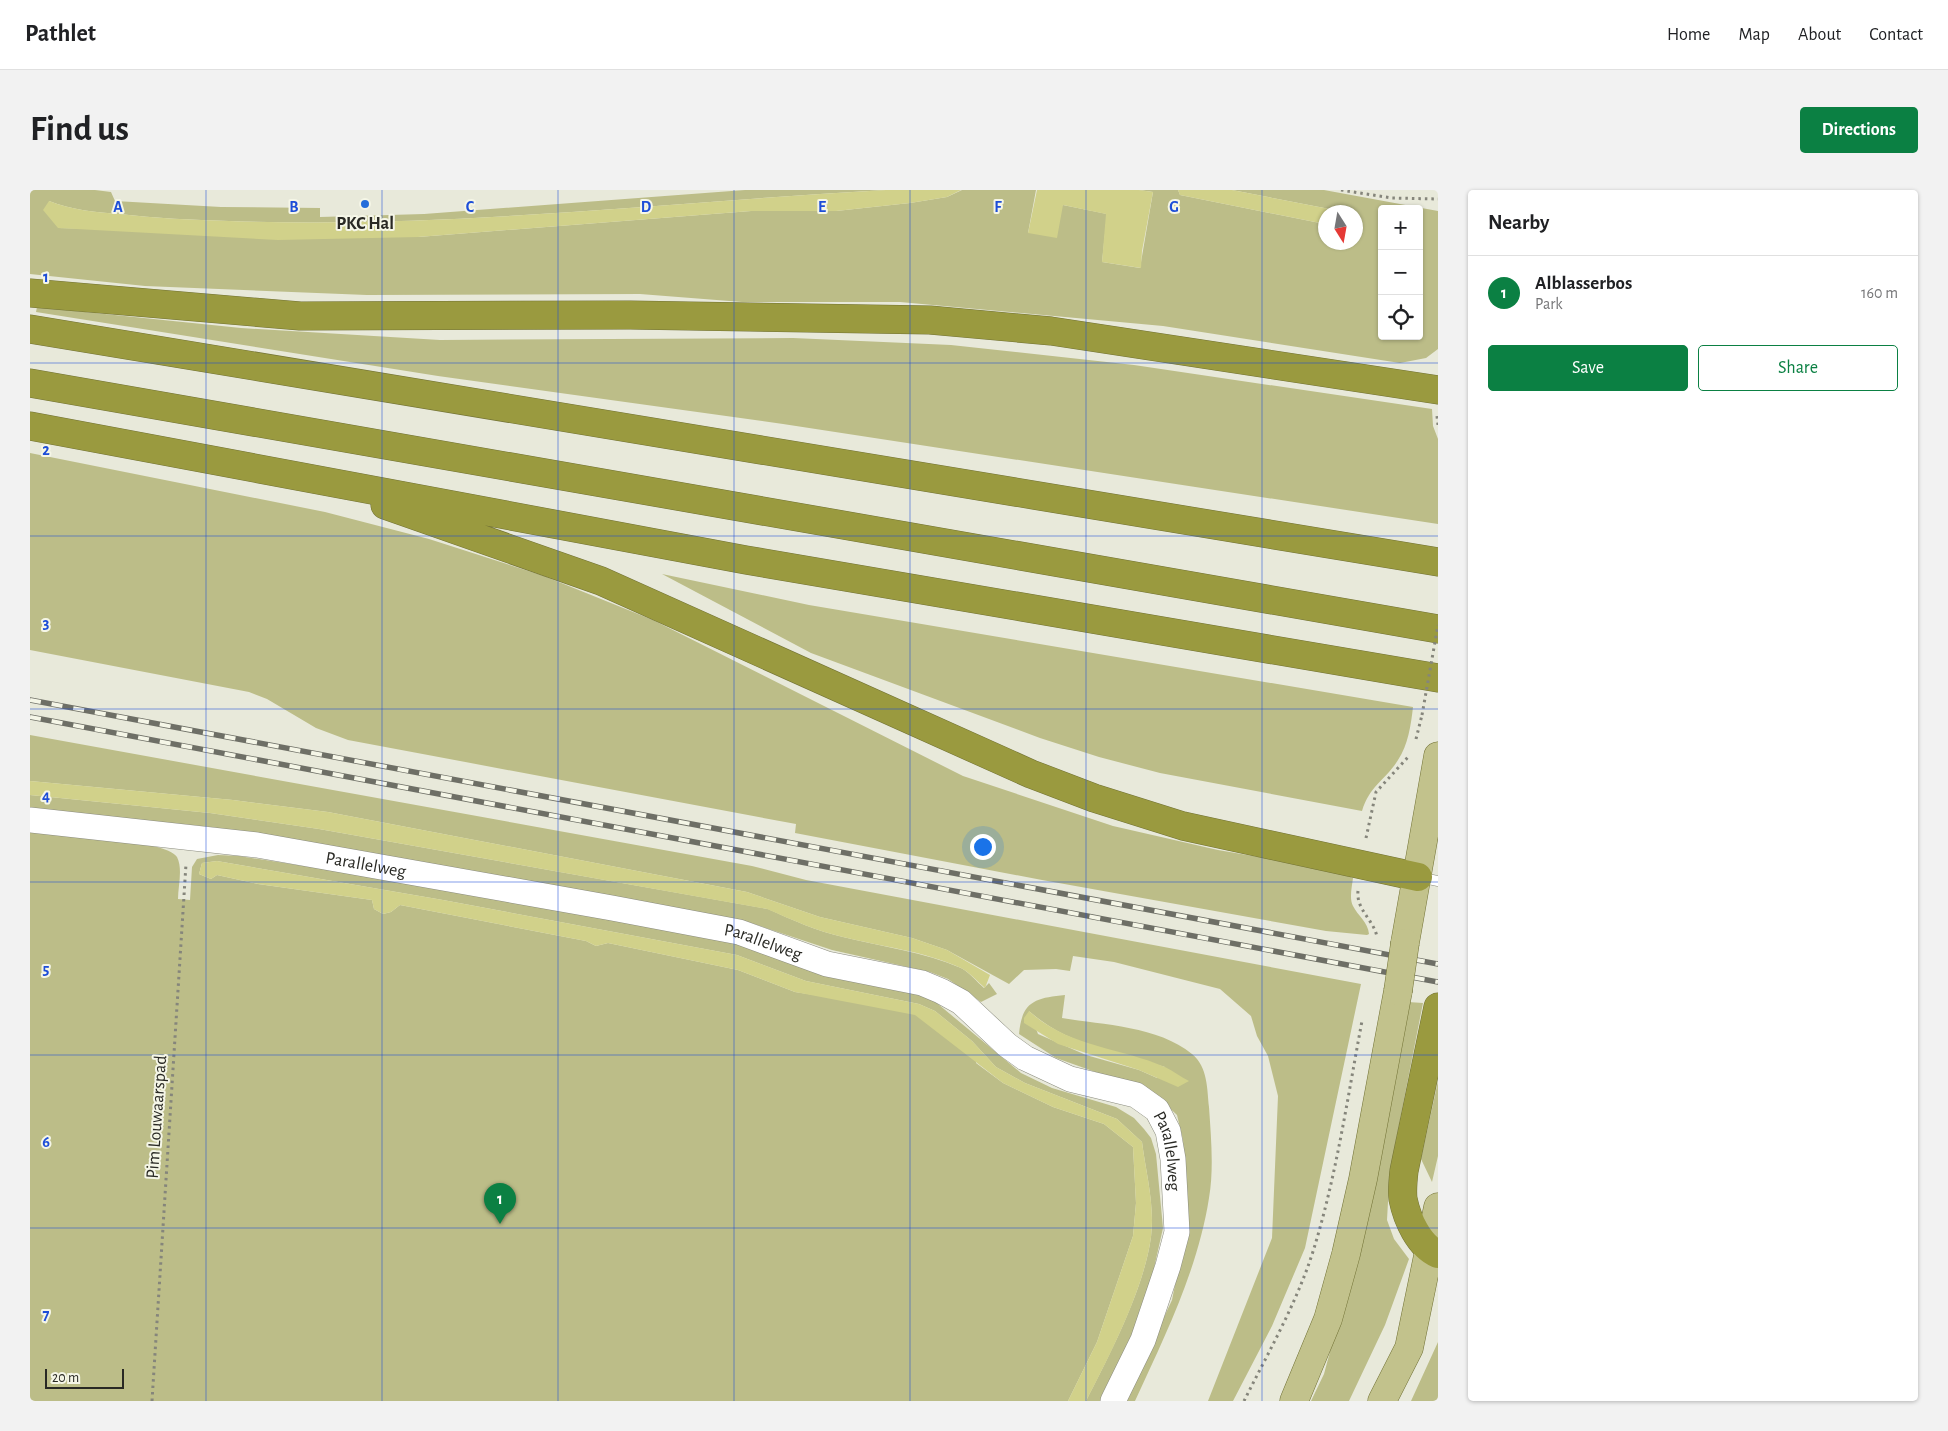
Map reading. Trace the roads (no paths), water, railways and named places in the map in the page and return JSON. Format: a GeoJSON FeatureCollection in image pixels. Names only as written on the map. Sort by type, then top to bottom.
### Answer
{"type":"FeatureCollection","features":[{"type":"Feature","properties":{"kind":"highway"},"geometry":{"type":"LineString","coordinates":[[30,293],[300,316],[630,315],[930,320],[1051,331],[1438,390]]}},
{"type":"Feature","properties":{"kind":"highway"},"geometry":{"type":"LineString","coordinates":[[30,329],[1438,562]]}},
{"type":"Feature","properties":{"kind":"highway"},"geometry":{"type":"LineString","coordinates":[[30,383],[1438,629]]}},
{"type":"Feature","properties":{"kind":"highway"},"geometry":{"type":"LineString","coordinates":[[30,426],[746,560],[1438,678]]}},
{"type":"Feature","properties":{"kind":"highway"},"geometry":{"type":"LineString","coordinates":[[301,476],[601,581],[1031,774],[1094,798],[1183,826],[1428,879]]}},
{"type":"Feature","properties":{"kind":"highway"},"geometry":{"type":"LineString","coordinates":[[1433,1252],[1409,1217],[1403,1198],[1404,1171],[1438,1007]]}},
{"type":"Feature","properties":{"kind":"main road"},"geometry":{"type":"LineString","coordinates":[[1294,1401],[1328,1319],[1363,1179],[1398,991],[1405,943],[1428,879],[1426,753]]}},
{"type":"Feature","properties":{"kind":"main road"},"geometry":{"type":"LineString","coordinates":[[1382,1401],[1409,1348],[1433,1252],[1438,1207]]}},
{"type":"Feature","properties":{"kind":"street","name":"Parallelweg"},"geometry":{"type":"LineString","coordinates":[[30,820],[188,836],[383,866],[707,926],[753,937],[827,964],[922,983],[961,1002],[1025,1058],[1070,1079],[1136,1095],[1157,1110],[1168,1131],[1173,1159],[1177,1232],[1168,1266],[1142,1340],[1113,1401]]}},
{"type":"Feature","properties":{"kind":"railway"},"geometry":{"type":"LineString","coordinates":[[30,700],[1438,964]]}},
{"type":"Feature","properties":{"kind":"railway"},"geometry":{"type":"LineString","coordinates":[[30,717],[1438,982]]}},
{"type":"Feature","properties":{"kind":"place","name":"PKC Hal"},"geometry":{"type":"Point","coordinates":[365,204]}},
{"type":"Feature","properties":{"kind":"place","name":"Alblasserbos"},"geometry":{"type":"Point","coordinates":[500,1224]}}]}
